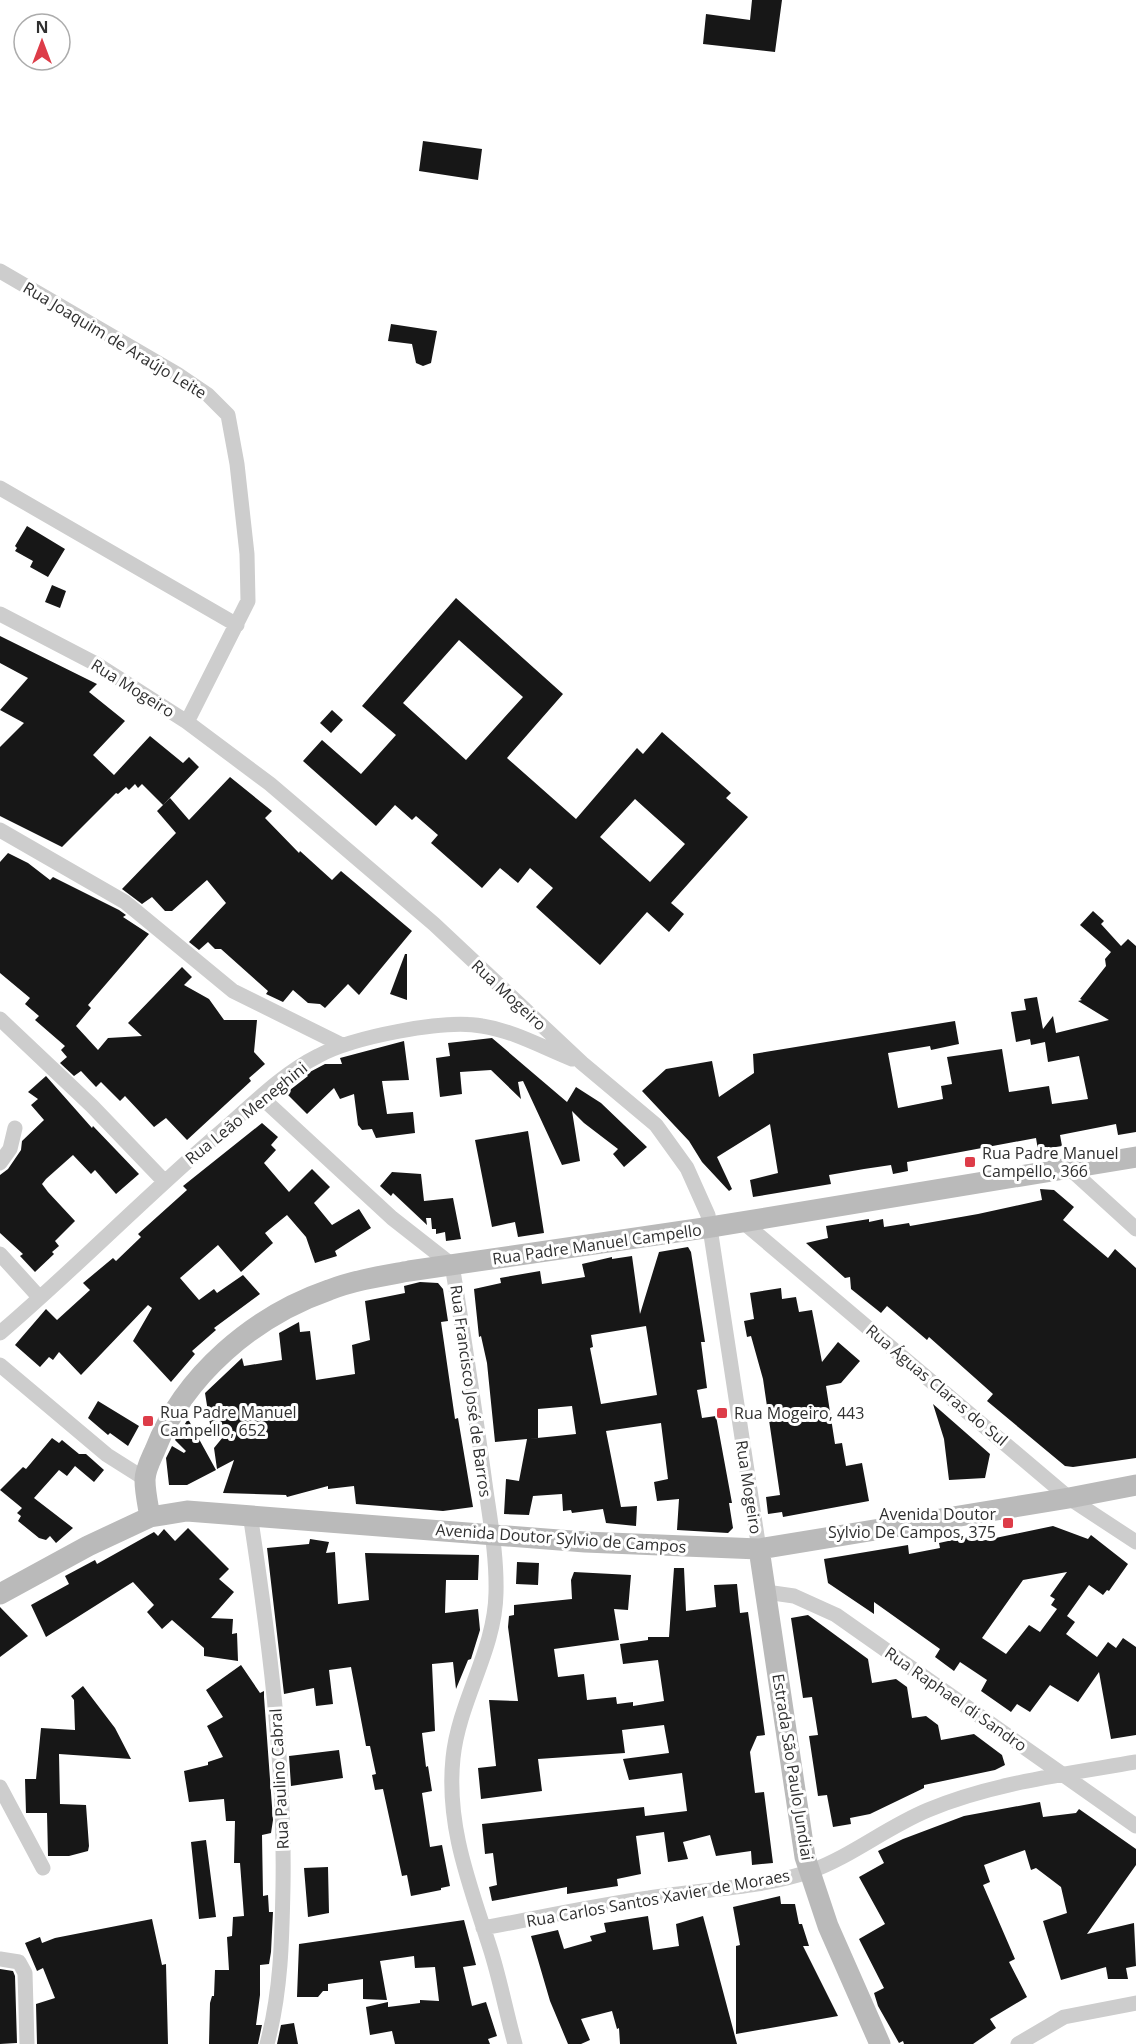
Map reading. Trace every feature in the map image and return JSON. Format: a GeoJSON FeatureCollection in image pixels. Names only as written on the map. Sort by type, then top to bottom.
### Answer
{"type":"FeatureCollection","features":[{"type":"Feature","properties":{"kind":"main road","name":"Rua Padre Manuel Campello"},"geometry":{"type":"LineString","coordinates":[[145,1479],[159,1439],[187,1393],[221,1354],[288,1308],[328,1290],[366,1278],[711,1227],[1136,1157]]}},
{"type":"Feature","properties":{"kind":"main road"},"geometry":{"type":"LineString","coordinates":[[145,1479],[150,1517]]}},
{"type":"Feature","properties":{"kind":"main road","name":"Avenida Doutor Sylvio de Campos"},"geometry":{"type":"LineString","coordinates":[[0,1594],[88,1546],[150,1517],[187,1511],[666,1547],[759,1549],[1136,1485]]}},
{"type":"Feature","properties":{"kind":"main road","name":"Estrada São Paulo Jundiai"},"geometry":{"type":"LineString","coordinates":[[759,1549],[801,1836],[828,1926],[880,2044]]}},
{"type":"Feature","properties":{"kind":"street","name":"Rua Joaquim de Araújo Leite"},"geometry":{"type":"LineString","coordinates":[[0,271],[177,374],[208,395],[228,415],[237,464],[250,582],[248,601],[187,722]]}},
{"type":"Feature","properties":{"kind":"street"},"geometry":{"type":"LineString","coordinates":[[0,488],[237,625]]}},
{"type":"Feature","properties":{"kind":"street","name":"Rua Mogeiro"},"geometry":{"type":"LineString","coordinates":[[0,614],[98,665],[187,722],[270,784],[434,924],[582,1063],[656,1125],[687,1168],[711,1227],[759,1549]]}},
{"type":"Feature","properties":{"kind":"street"},"geometry":{"type":"LineString","coordinates":[[0,830],[125,902],[233,991],[342,1045]]}},
{"type":"Feature","properties":{"kind":"street"},"geometry":{"type":"LineString","coordinates":[[0,1019],[92,1106],[164,1181]]}},
{"type":"Feature","properties":{"kind":"street","name":"Rua Leão Meneghini"},"geometry":{"type":"LineString","coordinates":[[0,1334],[100,1244],[164,1181],[261,1097],[302,1065],[342,1045],[416,1029],[457,1024],[481,1025],[516,1034],[582,1063]]}},
{"type":"Feature","properties":{"kind":"street","name":"Rua Francisco José de Barros"},"geometry":{"type":"LineString","coordinates":[[261,1097],[392,1218],[452,1265],[492,1534],[496,1593],[494,1625],[458,1728],[453,1760],[454,1813],[460,1854],[515,2044]]}},
{"type":"Feature","properties":{"kind":"street"},"geometry":{"type":"LineString","coordinates":[[0,1163],[10,1149],[15,1128]]}},
{"type":"Feature","properties":{"kind":"street"},"geometry":{"type":"LineString","coordinates":[[1069,1168],[1136,1229]]}},
{"type":"Feature","properties":{"kind":"street","name":"Rua Águas Claras do Sul"},"geometry":{"type":"LineString","coordinates":[[742,1222],[1069,1498],[1136,1542]]}},
{"type":"Feature","properties":{"kind":"street"},"geometry":{"type":"LineString","coordinates":[[0,1254],[39,1297]]}},
{"type":"Feature","properties":{"kind":"street"},"geometry":{"type":"LineString","coordinates":[[0,1365],[107,1455],[145,1479]]}},
{"type":"Feature","properties":{"kind":"street","name":"Rua Paulino Cabral"},"geometry":{"type":"LineString","coordinates":[[250,1515],[266,1615],[280,1737],[284,1853],[280,1984],[267,2044]]}},
{"type":"Feature","properties":{"kind":"street","name":"Rua Raphael di Sandro"},"geometry":{"type":"LineString","coordinates":[[766,1592],[794,1596],[836,1615],[1136,1826]]}},
{"type":"Feature","properties":{"kind":"street","name":"Rua Carlos Santos Xavier de Moraes"},"geometry":{"type":"LineString","coordinates":[[483,1928],[649,1898],[730,1887],[810,1871],[925,1811],[953,1800],[1062,1775],[1136,1762]]}},
{"type":"Feature","properties":{"kind":"street"},"geometry":{"type":"LineString","coordinates":[[0,1787],[43,1868]]}},
{"type":"Feature","properties":{"kind":"street"},"geometry":{"type":"LineString","coordinates":[[0,1959],[19,1962],[25,1972],[27,2044]]}},
{"type":"Feature","properties":{"kind":"street"},"geometry":{"type":"LineString","coordinates":[[1018,2044],[1064,2017],[1136,2003]]}},
{"type":"Feature","properties":{"kind":"building"},"geometry":{"type":"Polygon","coordinates":[[[752,0],[782,0],[775,52],[703,44],[706,14],[750,20],[752,0]]]}},
{"type":"Feature","properties":{"kind":"building"},"geometry":{"type":"Polygon","coordinates":[[[423,141],[482,149],[478,180],[419,171],[423,141]]]}},
{"type":"Feature","properties":{"kind":"building"},"geometry":{"type":"Polygon","coordinates":[[[391,324],[437,331],[431,363],[423,366],[416,363],[412,344],[388,341],[391,324]]]}},
{"type":"Feature","properties":{"kind":"building"},"geometry":{"type":"Polygon","coordinates":[[[27,526],[65,549],[48,577],[30,567],[33,561],[15,551],[17,548],[15,546],[27,526]]]}},
{"type":"Feature","properties":{"kind":"building"},"geometry":{"type":"Polygon","coordinates":[[[52,585],[66,591],[60,608],[45,602],[52,585]]]}},
{"type":"Feature","properties":{"kind":"building"},"geometry":{"type":"Polygon","coordinates":[[[456,598],[563,694],[507,758],[576,819],[637,748],[643,754],[662,732],[731,793],[726,798],[748,817],[671,903],[684,914],[669,932],[647,912],[600,965],[536,907],[553,888],[530,868],[518,883],[500,868],[482,888],[431,843],[438,835],[416,816],[412,820],[395,805],[376,826],[303,761],[322,740],[361,774],[396,735],[362,706],[456,598]],[[459,640],[403,703],[466,760],[523,697],[459,640]],[[635,799],[600,837],[650,882],[685,844],[635,799]]]}},
{"type":"Feature","properties":{"kind":"building"},"geometry":{"type":"Polygon","coordinates":[[[0,636],[97,684],[89,692],[125,721],[93,755],[114,775],[150,736],[183,763],[189,757],[199,767],[163,805],[142,784],[138,788],[135,784],[129,790],[126,787],[118,794],[116,793],[62,847],[0,816],[0,747],[24,723],[0,710],[28,678],[0,663],[0,636]]]}},
{"type":"Feature","properties":{"kind":"building"},"geometry":{"type":"Polygon","coordinates":[[[332,710],[343,720],[331,733],[320,723],[332,710]]]}},
{"type":"Feature","properties":{"kind":"building"},"geometry":{"type":"Polygon","coordinates":[[[230,777],[272,811],[265,818],[299,853],[300,851],[332,880],[341,871],[412,931],[359,995],[348,984],[325,1008],[320,1004],[308,1003],[293,990],[283,1002],[266,994],[268,991],[221,949],[215,949],[208,942],[199,950],[189,942],[226,903],[207,880],[172,911],[165,911],[152,897],[142,904],[122,889],[176,833],[157,811],[170,798],[189,820],[230,777]]]}},
{"type":"Feature","properties":{"kind":"building"},"geometry":{"type":"Polygon","coordinates":[[[8,853],[28,863],[50,880],[53,877],[119,910],[126,915],[123,917],[149,934],[88,1005],[91,1008],[76,1026],[98,1050],[108,1038],[142,1036],[128,1023],[182,967],[192,977],[184,985],[209,999],[224,1020],[257,1020],[254,1052],[265,1064],[249,1078],[251,1081],[187,1140],[166,1118],[154,1127],[125,1096],[120,1101],[101,1082],[96,1087],[81,1071],[74,1076],[60,1063],[67,1057],[61,1050],[65,1046],[35,1020],[39,1016],[25,1004],[30,998],[0,973],[0,862],[8,853]]]}},
{"type":"Feature","properties":{"kind":"building"},"geometry":{"type":"Polygon","coordinates":[[[1093,911],[1104,921],[1101,924],[1121,946],[1128,939],[1136,946],[1136,1132],[1118,1135],[1116,1124],[1060,1135],[1062,1146],[1038,1150],[1036,1138],[907,1162],[908,1171],[893,1174],[891,1165],[864,1169],[829,1175],[831,1184],[753,1197],[750,1180],[778,1173],[770,1124],[717,1157],[732,1189],[729,1191],[702,1162],[689,1141],[642,1091],[666,1069],[712,1061],[719,1097],[754,1073],[753,1054],[955,1021],[959,1044],[931,1050],[930,1046],[888,1053],[898,1108],[943,1099],[941,1086],[952,1084],[947,1057],[1002,1049],[1009,1092],[1049,1086],[1052,1104],[1088,1099],[1079,1056],[1048,1062],[1045,1042],[1031,1045],[1030,1039],[1016,1042],[1011,1012],[1026,1010],[1024,999],[1037,997],[1043,1029],[1053,1016],[1056,1033],[1109,1020],[1078,1001],[1082,1000],[1080,999],[1106,966],[1105,959],[1111,952],[1080,925],[1093,911]]]}},
{"type":"Feature","properties":{"kind":"building"},"geometry":{"type":"Polygon","coordinates":[[[405,954],[407,954],[407,1000],[390,994],[405,954]]]}},
{"type":"Feature","properties":{"kind":"building"},"geometry":{"type":"Polygon","coordinates":[[[492,1038],[567,1102],[576,1087],[601,1103],[647,1147],[624,1167],[613,1154],[618,1149],[572,1111],[580,1161],[562,1165],[523,1081],[518,1082],[521,1099],[491,1070],[460,1072],[462,1094],[440,1097],[436,1058],[450,1056],[448,1043],[492,1038]]]}},
{"type":"Feature","properties":{"kind":"building"},"geometry":{"type":"Polygon","coordinates":[[[404,1041],[409,1080],[382,1081],[387,1114],[413,1112],[415,1133],[376,1138],[372,1129],[362,1130],[358,1125],[354,1094],[340,1099],[334,1088],[307,1114],[286,1093],[308,1076],[306,1074],[325,1064],[342,1064],[340,1058],[404,1041]]]}},
{"type":"Feature","properties":{"kind":"building"},"geometry":{"type":"Polygon","coordinates":[[[46,1076],[92,1128],[93,1126],[139,1174],[116,1194],[95,1170],[91,1174],[73,1155],[46,1179],[42,1184],[75,1221],[55,1241],[59,1246],[52,1252],[54,1254],[35,1272],[20,1256],[23,1254],[0,1233],[0,1175],[8,1169],[21,1150],[22,1141],[44,1120],[31,1105],[38,1099],[28,1092],[46,1076]]]}},
{"type":"Feature","properties":{"kind":"building"},"geometry":{"type":"Polygon","coordinates":[[[262,1123],[278,1137],[271,1145],[276,1150],[264,1163],[289,1192],[312,1169],[330,1187],[314,1203],[332,1225],[359,1209],[371,1228],[335,1251],[337,1256],[315,1263],[306,1237],[287,1215],[265,1233],[273,1243],[241,1272],[218,1245],[180,1278],[199,1300],[214,1289],[217,1293],[243,1275],[260,1294],[214,1328],[216,1330],[192,1351],[195,1354],[171,1382],[133,1341],[152,1308],[148,1305],[81,1375],[59,1352],[53,1360],[49,1357],[40,1367],[15,1345],[46,1309],[57,1320],[90,1290],[83,1283],[113,1258],[116,1261],[141,1237],[138,1234],[187,1190],[183,1186],[262,1123]]]}},
{"type":"Feature","properties":{"kind":"building"},"geometry":{"type":"Polygon","coordinates":[[[528,1131],[544,1233],[518,1237],[515,1222],[492,1227],[475,1140],[528,1131]]]}},
{"type":"Feature","properties":{"kind":"building"},"geometry":{"type":"Polygon","coordinates":[[[392,1172],[421,1174],[424,1201],[453,1198],[461,1239],[446,1241],[445,1232],[436,1234],[436,1229],[432,1229],[431,1218],[426,1218],[427,1225],[393,1193],[391,1196],[380,1186],[392,1172]]]}},
{"type":"Feature","properties":{"kind":"building"},"geometry":{"type":"Polygon","coordinates":[[[1040,1189],[1054,1190],[1074,1207],[1063,1220],[1108,1258],[1115,1249],[1136,1268],[1136,1458],[1073,1467],[1065,1466],[987,1401],[993,1394],[929,1337],[927,1340],[887,1306],[881,1313],[851,1289],[850,1277],[845,1278],[806,1243],[828,1238],[826,1226],[883,1219],[884,1227],[909,1223],[910,1226],[1042,1200],[1040,1189]]]}},
{"type":"Feature","properties":{"kind":"building"},"geometry":{"type":"Polygon","coordinates":[[[688,1247],[691,1252],[705,1342],[701,1342],[707,1388],[697,1390],[702,1418],[716,1416],[732,1503],[729,1503],[733,1528],[728,1533],[677,1530],[679,1499],[657,1501],[654,1482],[668,1479],[661,1423],[606,1431],[621,1507],[637,1506],[636,1526],[606,1523],[603,1509],[572,1513],[571,1510],[563,1511],[562,1494],[533,1496],[529,1515],[504,1514],[506,1479],[519,1481],[527,1439],[495,1442],[487,1363],[481,1336],[479,1337],[474,1289],[501,1283],[500,1278],[540,1271],[542,1284],[585,1277],[582,1264],[612,1257],[612,1259],[632,1256],[640,1314],[659,1252],[688,1247]],[[646,1326],[591,1335],[593,1347],[590,1348],[601,1404],[657,1395],[646,1326]],[[572,1406],[538,1409],[538,1438],[576,1434],[572,1406]]]}},
{"type":"Feature","properties":{"kind":"building"},"geometry":{"type":"Polygon","coordinates":[[[420,1282],[438,1283],[443,1289],[448,1321],[441,1322],[455,1419],[458,1418],[473,1507],[443,1511],[356,1504],[354,1486],[328,1489],[328,1486],[287,1497],[286,1495],[223,1493],[234,1460],[217,1469],[214,1448],[223,1437],[210,1424],[205,1393],[242,1358],[244,1366],[282,1360],[279,1333],[299,1322],[300,1332],[310,1331],[316,1380],[355,1374],[352,1345],[370,1340],[365,1301],[405,1293],[404,1286],[420,1282]]]}},
{"type":"Feature","properties":{"kind":"building"},"geometry":{"type":"Polygon","coordinates":[[[781,1288],[782,1299],[796,1297],[799,1312],[812,1310],[822,1362],[838,1342],[860,1361],[841,1383],[826,1386],[835,1444],[842,1443],[846,1466],[862,1463],[869,1501],[783,1517],[782,1512],[768,1514],[766,1497],[780,1495],[763,1379],[751,1336],[747,1337],[744,1321],[754,1319],[750,1293],[781,1288]]]}},
{"type":"Feature","properties":{"kind":"building"},"geometry":{"type":"Polygon","coordinates":[[[98,1401],[139,1426],[128,1446],[110,1433],[108,1435],[88,1418],[98,1401]]]}},
{"type":"Feature","properties":{"kind":"building"},"geometry":{"type":"Polygon","coordinates":[[[933,1404],[990,1454],[985,1478],[949,1480],[944,1439],[933,1404]]]}},
{"type":"Feature","properties":{"kind":"building"},"geometry":{"type":"Polygon","coordinates":[[[188,1419],[216,1470],[187,1485],[169,1485],[166,1458],[172,1446],[184,1453],[186,1451],[175,1440],[188,1419]]]}},
{"type":"Feature","properties":{"kind":"building"},"geometry":{"type":"Polygon","coordinates":[[[52,1438],[59,1443],[62,1440],[79,1454],[86,1454],[104,1470],[94,1482],[75,1466],[67,1476],[59,1470],[34,1498],[73,1528],[56,1543],[50,1536],[46,1540],[39,1538],[18,1521],[21,1516],[17,1513],[22,1508],[0,1490],[23,1467],[26,1469],[52,1438]]]}},
{"type":"Feature","properties":{"kind":"building"},"geometry":{"type":"Polygon","coordinates":[[[1053,1526],[1088,1539],[1091,1535],[1128,1564],[1109,1591],[1107,1590],[1103,1595],[1089,1585],[1067,1616],[1075,1622],[1066,1634],[1097,1657],[1108,1642],[1116,1648],[1123,1638],[1136,1647],[1136,1735],[1111,1739],[1099,1672],[1078,1702],[1050,1685],[1030,1712],[1017,1704],[1011,1712],[981,1691],[987,1680],[960,1662],[954,1671],[935,1657],[940,1649],[874,1602],[874,1614],[828,1583],[824,1559],[908,1545],[909,1554],[940,1548],[939,1543],[980,1534],[981,1541],[1053,1526]],[[1067,1572],[1023,1580],[982,1638],[1006,1654],[1029,1625],[1040,1632],[1057,1609],[1051,1605],[1055,1599],[1050,1596],[1067,1572]]]}},
{"type":"Feature","properties":{"kind":"building"},"geometry":{"type":"Polygon","coordinates":[[[188,1528],[229,1569],[219,1579],[234,1592],[211,1618],[233,1619],[232,1634],[237,1633],[238,1661],[204,1656],[204,1648],[172,1620],[162,1629],[147,1612],[154,1605],[133,1582],[46,1637],[31,1605],[69,1584],[65,1576],[95,1560],[97,1564],[154,1532],[158,1536],[164,1529],[175,1541],[188,1528]]]}},
{"type":"Feature","properties":{"kind":"building"},"geometry":{"type":"Polygon","coordinates":[[[310,1539],[329,1542],[326,1553],[335,1552],[338,1604],[369,1600],[365,1553],[479,1555],[478,1580],[446,1580],[445,1613],[478,1609],[480,1630],[471,1659],[468,1660],[456,1689],[453,1662],[432,1664],[435,1731],[422,1733],[426,1767],[428,1766],[432,1791],[422,1793],[430,1847],[442,1845],[450,1886],[441,1888],[441,1890],[411,1896],[407,1875],[402,1876],[383,1789],[375,1790],[372,1775],[376,1774],[370,1746],[366,1746],[351,1667],[329,1670],[333,1704],[316,1706],[314,1688],[284,1694],[267,1548],[309,1544],[310,1539]]]}},
{"type":"Feature","properties":{"kind":"building"},"geometry":{"type":"Polygon","coordinates":[[[517,1562],[539,1563],[538,1585],[516,1584],[517,1562]]]}},
{"type":"Feature","properties":{"kind":"building"},"geometry":{"type":"Polygon","coordinates":[[[674,1568],[684,1568],[686,1611],[716,1607],[714,1585],[737,1584],[740,1613],[748,1612],[765,1735],[757,1736],[750,1752],[755,1793],[764,1792],[773,1863],[752,1865],[751,1851],[716,1856],[710,1835],[683,1842],[688,1859],[668,1862],[664,1832],[636,1836],[641,1874],[617,1879],[618,1886],[567,1894],[567,1887],[492,1901],[489,1887],[497,1885],[493,1853],[485,1854],[482,1824],[644,1807],[645,1816],[687,1811],[682,1773],[629,1780],[623,1759],[669,1753],[664,1725],[622,1730],[625,1753],[538,1759],[542,1791],[481,1799],[478,1768],[496,1766],[489,1700],[518,1701],[508,1627],[509,1616],[514,1615],[514,1605],[572,1599],[571,1580],[574,1572],[631,1575],[628,1610],[614,1609],[619,1640],[554,1649],[558,1677],[584,1674],[587,1700],[616,1697],[617,1704],[633,1702],[633,1706],[664,1701],[658,1660],[623,1664],[620,1644],[648,1640],[648,1637],[669,1637],[674,1568]]]}},
{"type":"Feature","properties":{"kind":"building"},"geometry":{"type":"Polygon","coordinates":[[[0,1607],[28,1636],[0,1657],[0,1607]]]}},
{"type":"Feature","properties":{"kind":"building"},"geometry":{"type":"Polygon","coordinates":[[[808,1615],[868,1659],[872,1683],[896,1679],[907,1687],[912,1718],[926,1716],[938,1725],[941,1740],[974,1734],[1002,1755],[1005,1765],[995,1770],[924,1785],[924,1788],[870,1814],[850,1818],[851,1824],[833,1827],[827,1795],[818,1796],[809,1736],[818,1735],[812,1697],[803,1698],[791,1618],[808,1615]]]}},
{"type":"Feature","properties":{"kind":"building"},"geometry":{"type":"Polygon","coordinates":[[[241,1665],[260,1693],[264,1691],[273,1820],[271,1833],[262,1835],[263,1896],[268,1895],[269,1912],[273,1912],[271,1952],[269,1964],[260,1965],[260,1995],[256,2025],[262,2025],[258,2044],[209,2044],[210,2003],[214,1996],[215,1970],[229,1970],[227,1937],[232,1936],[233,1917],[244,1916],[240,1863],[234,1863],[235,1821],[226,1821],[224,1799],[189,1802],[184,1771],[208,1765],[208,1762],[223,1757],[207,1726],[223,1717],[206,1690],[241,1665]]]}},
{"type":"Feature","properties":{"kind":"building"},"geometry":{"type":"Polygon","coordinates":[[[83,1686],[115,1728],[131,1759],[59,1754],[60,1804],[86,1805],[89,1846],[88,1851],[69,1856],[48,1856],[47,1813],[26,1813],[25,1779],[36,1779],[41,1728],[75,1730],[74,1700],[71,1696],[83,1686]]]}},
{"type":"Feature","properties":{"kind":"building"},"geometry":{"type":"Polygon","coordinates":[[[339,1750],[343,1778],[291,1786],[289,1756],[339,1750]]]}},
{"type":"Feature","properties":{"kind":"building"},"geometry":{"type":"Polygon","coordinates":[[[1040,1802],[1043,1817],[1076,1813],[1079,1809],[1136,1849],[1136,1865],[1087,1934],[1134,1923],[1136,1966],[1126,1968],[1128,1979],[1108,1979],[1106,1967],[1061,1980],[1043,1921],[1067,1913],[1061,1887],[1036,1868],[1031,1870],[1025,1850],[984,1865],[990,1882],[983,1885],[1015,1959],[1009,1962],[1027,1997],[990,2019],[996,2028],[973,2044],[904,2044],[903,2041],[899,2043],[878,2006],[874,1993],[884,1988],[859,1939],[885,1924],[859,1877],[884,1863],[878,1851],[903,1839],[964,1816],[1040,1802]]]}},
{"type":"Feature","properties":{"kind":"building"},"geometry":{"type":"Polygon","coordinates":[[[206,1840],[216,1917],[199,1919],[191,1842],[206,1840]]]}},
{"type":"Feature","properties":{"kind":"building"},"geometry":{"type":"Polygon","coordinates":[[[328,1867],[329,1913],[308,1917],[304,1868],[328,1867]]]}},
{"type":"Feature","properties":{"kind":"building"},"geometry":{"type":"Polygon","coordinates":[[[780,1896],[781,1904],[795,1904],[799,1924],[802,1924],[809,1946],[803,1946],[838,2016],[736,2034],[736,1946],[740,1945],[733,1907],[780,1896]]]}},
{"type":"Feature","properties":{"kind":"building"},"geometry":{"type":"Polygon","coordinates":[[[648,1916],[653,1950],[679,1946],[676,1924],[703,1916],[737,2044],[620,2044],[619,2028],[617,2029],[612,2011],[581,2019],[590,2040],[581,2044],[568,2044],[550,2001],[531,1936],[558,1930],[564,1949],[592,1941],[590,1936],[606,1932],[604,1923],[648,1916]]]}},
{"type":"Feature","properties":{"kind":"building"},"geometry":{"type":"Polygon","coordinates":[[[152,1919],[162,1965],[166,1964],[168,2044],[37,2044],[36,2004],[55,1998],[43,1968],[37,1971],[25,1943],[40,1937],[42,1943],[55,1938],[152,1919]]]}},
{"type":"Feature","properties":{"kind":"building"},"geometry":{"type":"Polygon","coordinates":[[[464,1920],[476,1965],[463,1967],[472,2006],[486,2002],[497,2036],[488,2039],[490,2044],[395,2044],[392,2031],[370,2035],[366,2007],[388,2002],[388,2007],[420,2003],[420,2000],[439,2001],[435,1967],[415,1968],[414,1956],[380,1961],[387,2000],[363,1999],[363,1979],[328,1984],[328,1991],[323,1991],[318,1997],[297,1997],[299,1944],[464,1920]]]}},
{"type":"Feature","properties":{"kind":"building"},"geometry":{"type":"Polygon","coordinates":[[[0,1969],[13,1971],[15,1976],[17,2043],[0,2044],[0,1969]]]}},
{"type":"Feature","properties":{"kind":"building"},"geometry":{"type":"Polygon","coordinates":[[[294,2023],[298,2044],[277,2044],[281,2025],[294,2023]]]}},
{"type":"Feature","properties":{"kind":"place","name":"Rua Padre Manuel Campello, 366"},"geometry":{"type":"Point","coordinates":[970,1162]}},
{"type":"Feature","properties":{"kind":"place","name":"Rua Mogeiro, 443"},"geometry":{"type":"Point","coordinates":[722,1413]}},
{"type":"Feature","properties":{"kind":"place","name":"Rua Padre Manuel Campello, 652"},"geometry":{"type":"Point","coordinates":[148,1421]}},
{"type":"Feature","properties":{"kind":"place","name":"Avenida Doutor Sylvio De Campos, 375"},"geometry":{"type":"Point","coordinates":[1008,1523]}}]}
